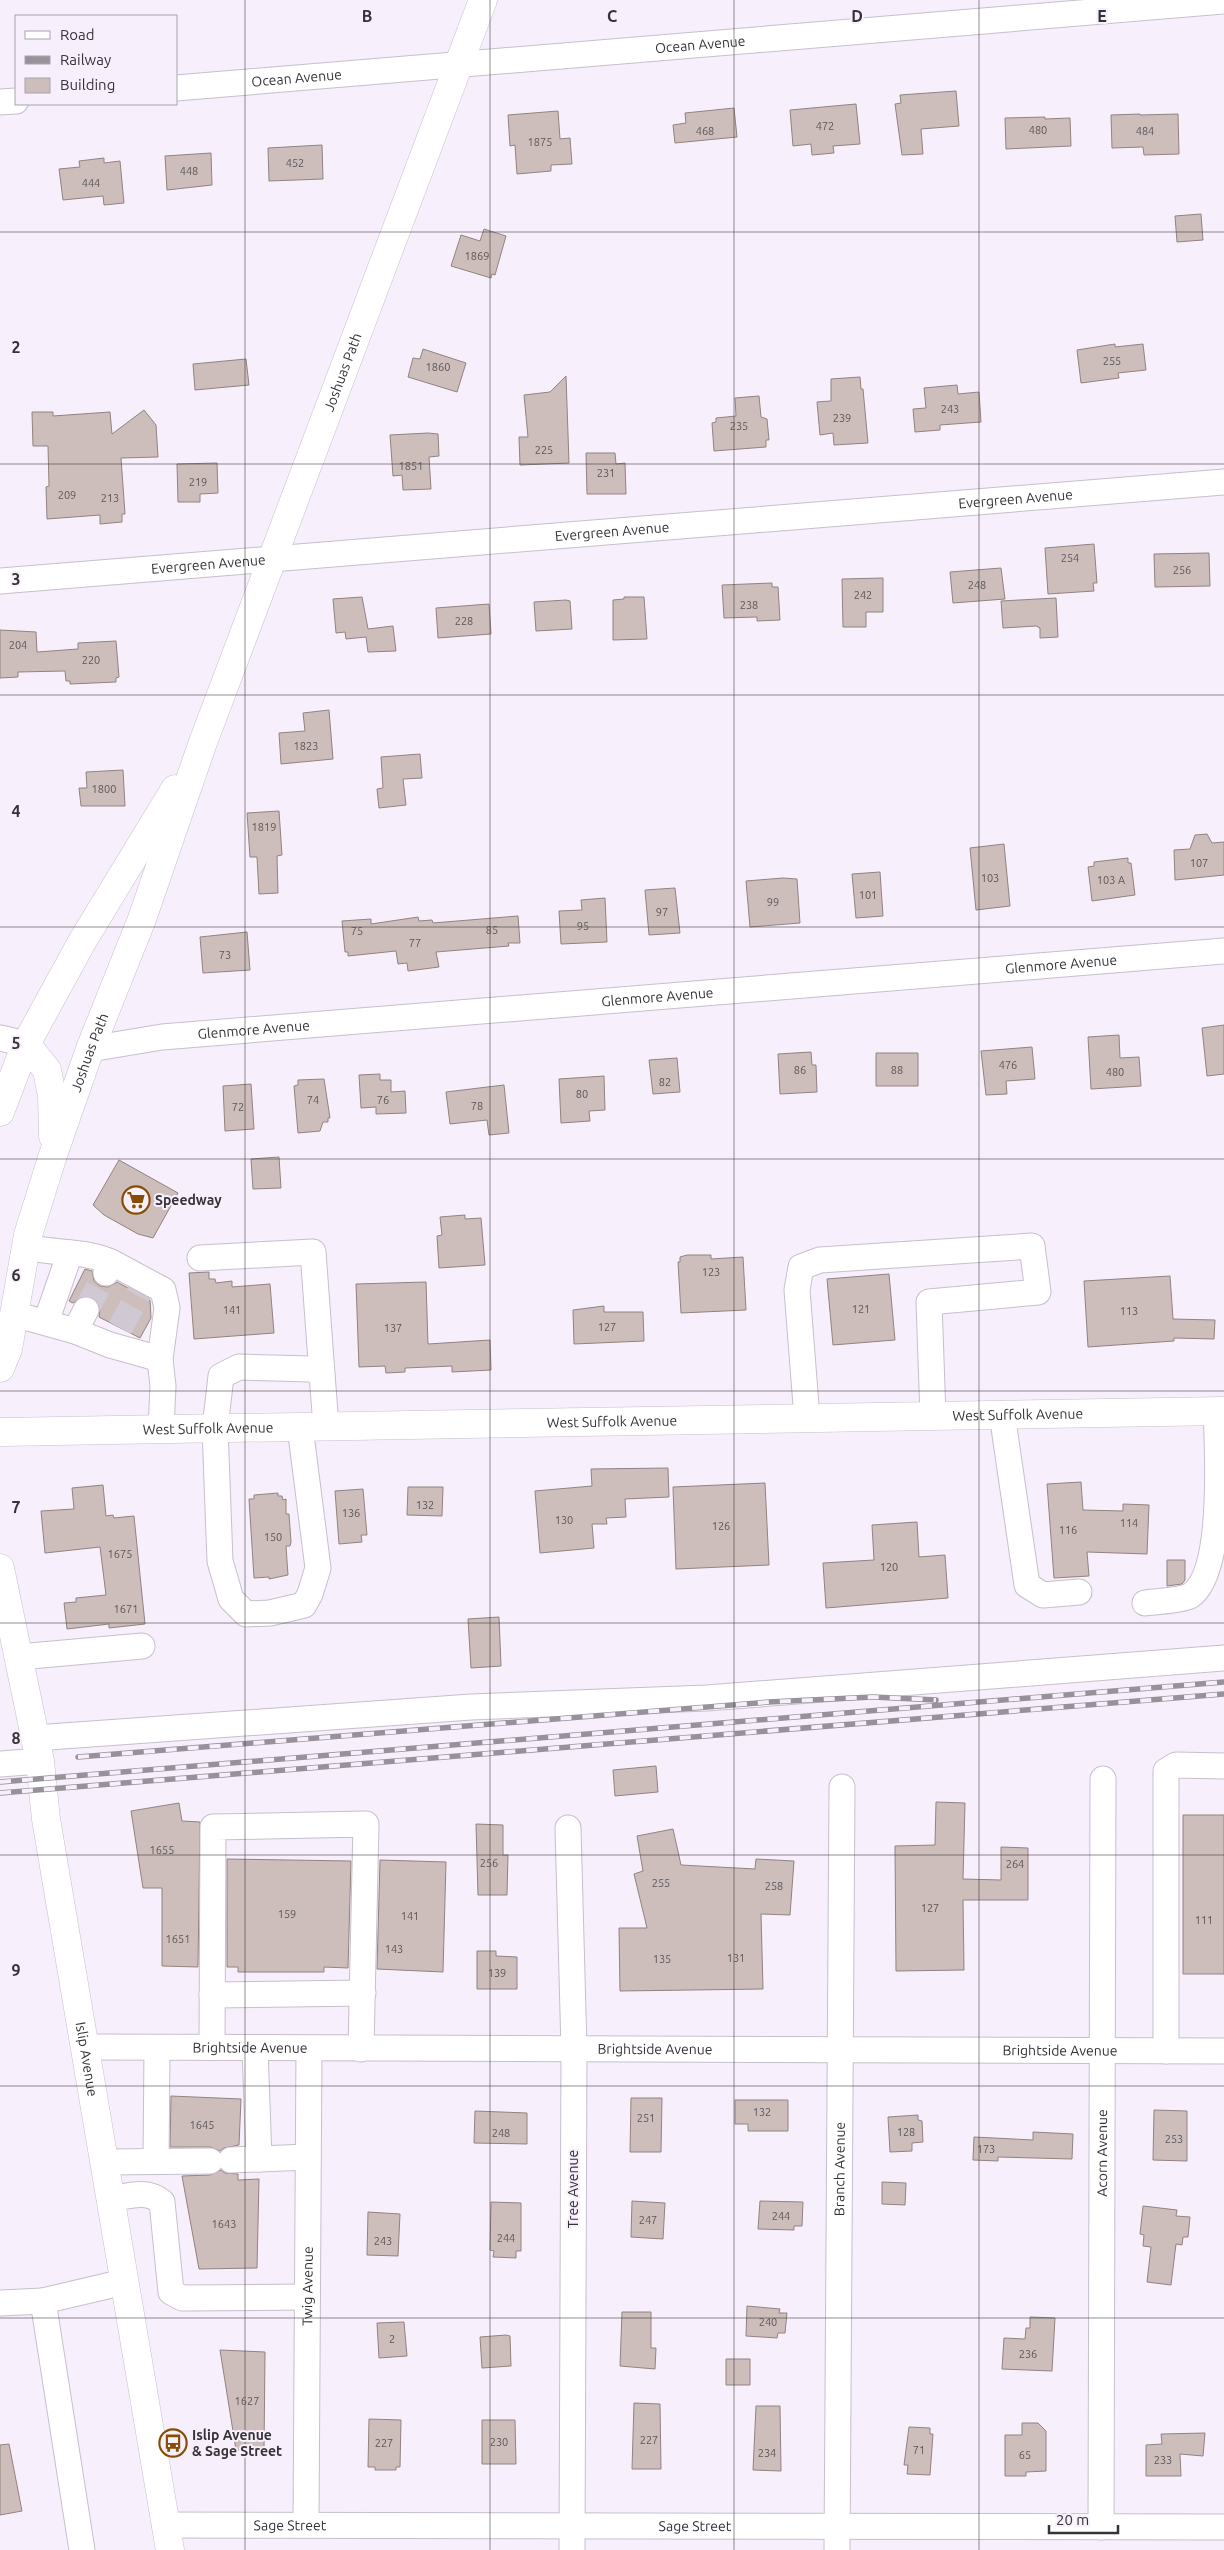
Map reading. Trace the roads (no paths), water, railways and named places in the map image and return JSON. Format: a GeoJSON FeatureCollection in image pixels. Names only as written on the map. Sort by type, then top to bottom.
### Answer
{"type":"FeatureCollection","features":[{"type":"Feature","properties":{"kind":"main road","name":"Joshuas Path"},"geometry":{"type":"LineString","coordinates":[[0,1368],[8,1350],[26,1248],[53,1155],[90,1049],[142,919],[202,745],[483,0]]}},
{"type":"Feature","properties":{"kind":"main road","name":"Joshuas Path"},"geometry":{"type":"LineString","coordinates":[[0,1112],[13,1041],[83,940],[202,745]]}},
{"type":"Feature","properties":{"kind":"main road"},"geometry":{"type":"LineString","coordinates":[[13,1041],[47,1070],[52,1096],[53,1155]]}},
{"type":"Feature","properties":{"kind":"main road","name":"West Suffolk Avenue"},"geometry":{"type":"LineString","coordinates":[[0,1432],[1220,1411]]}},
{"type":"Feature","properties":{"kind":"main road","name":"Islip Avenue"},"geometry":{"type":"LineString","coordinates":[[0,1568],[38,1749],[46,1819],[106,2162],[110,2198],[167,2537]]}},
{"type":"Feature","properties":{"kind":"street","name":"Ocean Avenue"},"geometry":{"type":"LineString","coordinates":[[178,88],[1224,1]]}},
{"type":"Feature","properties":{"kind":"street"},"geometry":{"type":"LineString","coordinates":[[0,102],[15,101]]}},
{"type":"Feature","properties":{"kind":"street","name":"Evergreen Avenue"},"geometry":{"type":"LineString","coordinates":[[0,581],[272,561],[1224,482]]}},
{"type":"Feature","properties":{"kind":"street","name":"Glenmore Avenue"},"geometry":{"type":"LineString","coordinates":[[90,1049],[162,1037],[1224,951]]}},
{"type":"Feature","properties":{"kind":"street"},"geometry":{"type":"LineString","coordinates":[[806,1418],[797,1290],[801,1268],[820,1260],[1032,1246],[1038,1292],[929,1302],[934,1416]]}},
{"type":"Feature","properties":{"kind":"street"},"geometry":{"type":"LineString","coordinates":[[26,1248],[49,1252],[91,1254],[108,1268],[143,1286],[163,1290],[167,1308],[160,1358],[163,1386],[161,1429]]}},
{"type":"Feature","properties":{"kind":"street"},"geometry":{"type":"LineString","coordinates":[[200,1258],[313,1252],[322,1374],[313,1426],[308,1493],[318,1568],[310,1594],[304,1605],[270,1613],[246,1614],[231,1600],[220,1561],[215,1428],[221,1376],[239,1367],[311,1368],[322,1374]]}},
{"type":"Feature","properties":{"kind":"street"},"geometry":{"type":"LineString","coordinates":[[46,1322],[70,1253]]}},
{"type":"Feature","properties":{"kind":"street"},"geometry":{"type":"LineString","coordinates":[[14,1314],[46,1322],[80,1321],[160,1358]]}},
{"type":"Feature","properties":{"kind":"street"},"geometry":{"type":"LineString","coordinates":[[1145,1603],[1190,1596],[1202,1587],[1213,1568],[1221,1540],[1220,1411]]}},
{"type":"Feature","properties":{"kind":"street"},"geometry":{"type":"LineString","coordinates":[[1002,1414],[1027,1585],[1043,1595],[1079,1592]]}},
{"type":"Feature","properties":{"kind":"street"},"geometry":{"type":"LineString","coordinates":[[19,1657],[142,1646]]}},
{"type":"Feature","properties":{"kind":"street"},"geometry":{"type":"LineString","coordinates":[[0,1764],[38,1749],[471,1707],[707,1698],[1224,1658]]}},
{"type":"Feature","properties":{"kind":"street"},"geometry":{"type":"LineString","coordinates":[[1166,2051],[1166,1771],[1176,1764],[1224,1766]]}},
{"type":"Feature","properties":{"kind":"street","name":"Acorn Avenue"},"geometry":{"type":"LineString","coordinates":[[1101,2527],[1103,1779]]}},
{"type":"Feature","properties":{"kind":"street","name":"Branch Avenue"},"geometry":{"type":"LineString","coordinates":[[837,2550],[842,1787]]}},
{"type":"Feature","properties":{"kind":"street"},"geometry":{"type":"LineString","coordinates":[[212,2047],[213,1827],[366,1824],[361,2049]]}},
{"type":"Feature","properties":{"kind":"street","name":"Tree Avenue"},"geometry":{"type":"LineString","coordinates":[[568,1828],[574,2049],[572,2550]]}},
{"type":"Feature","properties":{"kind":"street"},"geometry":{"type":"LineString","coordinates":[[212,1995],[363,1992]]}},
{"type":"Feature","properties":{"kind":"street","name":"Brightside Avenue"},"geometry":{"type":"LineString","coordinates":[[85,2047],[255,2049],[839,2048],[1224,2051]]}},
{"type":"Feature","properties":{"kind":"street"},"geometry":{"type":"LineString","coordinates":[[156,2162],[157,2048]]}},
{"type":"Feature","properties":{"kind":"street"},"geometry":{"type":"LineString","coordinates":[[255,2049],[259,2159]]}},
{"type":"Feature","properties":{"kind":"street","name":"Twig Avenue"},"geometry":{"type":"LineString","coordinates":[[306,2524],[309,2049]]}},
{"type":"Feature","properties":{"kind":"street"},"geometry":{"type":"LineString","coordinates":[[106,2162],[308,2157]]}},
{"type":"Feature","properties":{"kind":"street"},"geometry":{"type":"LineString","coordinates":[[110,2198],[146,2194],[155,2196],[162,2202],[171,2292],[182,2298],[307,2297]]}},
{"type":"Feature","properties":{"kind":"street"},"geometry":{"type":"LineString","coordinates":[[0,2303],[42,2301],[124,2282]]}},
{"type":"Feature","properties":{"kind":"street"},"geometry":{"type":"LineString","coordinates":[[42,2301],[82,2550]]}},
{"type":"Feature","properties":{"kind":"street","name":"Sage Street"},"geometry":{"type":"LineString","coordinates":[[167,2537],[306,2524],[1224,2527]]}},
{"type":"Feature","properties":{"kind":"tunnel"},"geometry":{"type":"LineString","coordinates":[[86,1310],[106,1273]]}},
{"type":"Feature","properties":{"kind":"tunnel"},"geometry":{"type":"LineString","coordinates":[[120,1328],[140,1291]]}},
{"type":"Feature","properties":{"kind":"railway"},"geometry":{"type":"LineString","coordinates":[[0,1782],[1224,1682]]}},
{"type":"Feature","properties":{"kind":"railway"},"geometry":{"type":"LineString","coordinates":[[0,1793],[1224,1694]]}},
{"type":"Feature","properties":{"kind":"railway"},"geometry":{"type":"LineString","coordinates":[[78,1757],[769,1702],[873,1697],[936,1700]]}},
{"type":"Feature","properties":{"kind":"place","name":"Speedway"},"geometry":{"type":"Point","coordinates":[136,1200]}},
{"type":"Feature","properties":{"kind":"place","name":"Islip Avenue & Sage Street"},"geometry":{"type":"Point","coordinates":[173,2443]}}]}
